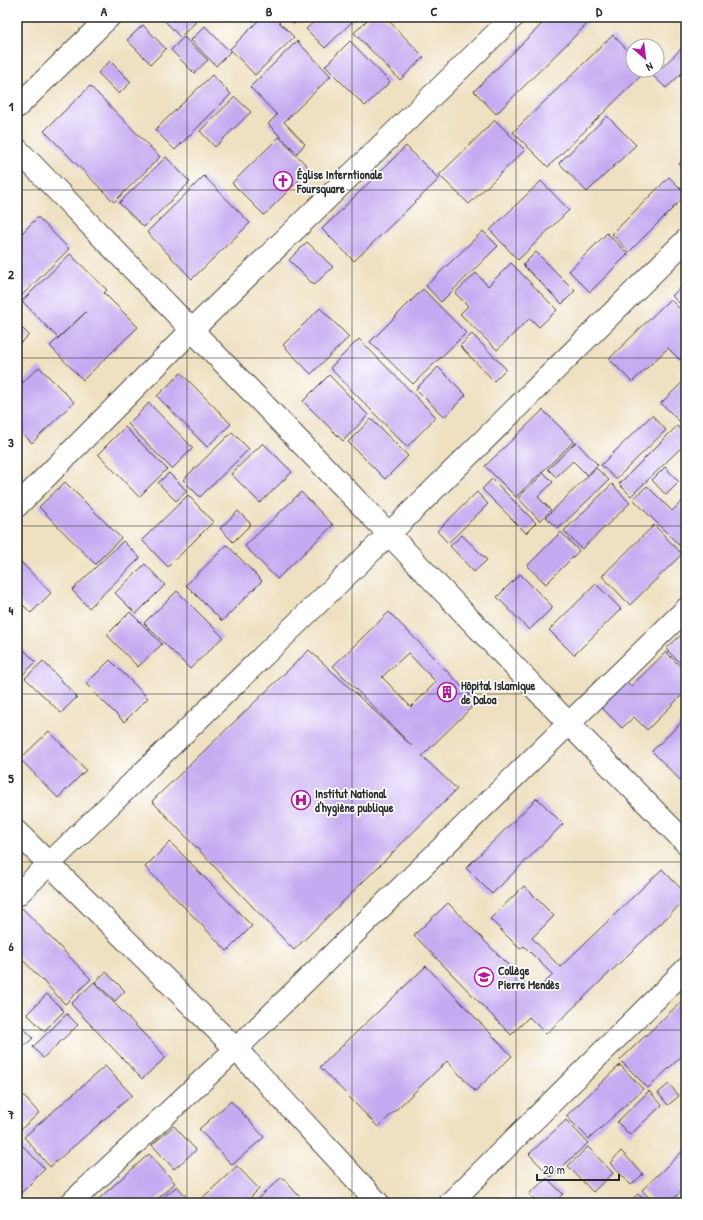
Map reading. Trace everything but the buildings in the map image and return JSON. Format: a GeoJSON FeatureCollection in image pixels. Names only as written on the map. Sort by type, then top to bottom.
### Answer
{"type":"FeatureCollection","features":[{"type":"Feature","properties":{"kind":"street"},"geometry":{"type":"LineString","coordinates":[[17,108],[109,17]]}},
{"type":"Feature","properties":{"kind":"street"},"geometry":{"type":"LineString","coordinates":[[17,506],[192,330],[513,17]]}},
{"type":"Feature","properties":{"kind":"street"},"geometry":{"type":"LineString","coordinates":[[17,149],[389,534],[569,724],[686,843]]}},
{"type":"Feature","properties":{"kind":"street"},"geometry":{"type":"LineString","coordinates":[[17,895],[389,534],[686,240]]}},
{"type":"Feature","properties":{"kind":"street"},"geometry":{"type":"LineString","coordinates":[[71,1203],[236,1049],[686,609]]}},
{"type":"Feature","properties":{"kind":"street"},"geometry":{"type":"LineString","coordinates":[[17,832],[236,1049],[378,1203]]}},
{"type":"Feature","properties":{"kind":"street"},"geometry":{"type":"LineString","coordinates":[[450,1203],[686,969]]}},
{"type":"Feature","properties":{"kind":"place","name":"Église Interntionale Foursquare"},"geometry":{"type":"Point","coordinates":[283,181]}},
{"type":"Feature","properties":{"kind":"place","name":"Hôpital Islamique de Daloa"},"geometry":{"type":"Point","coordinates":[447,692]}},
{"type":"Feature","properties":{"kind":"place","name":"Institut National d'hygiène publique"},"geometry":{"type":"Point","coordinates":[301,800]}},
{"type":"Feature","properties":{"kind":"place","name":"Collège Pierre Mendès"},"geometry":{"type":"Point","coordinates":[484,977]}}]}
